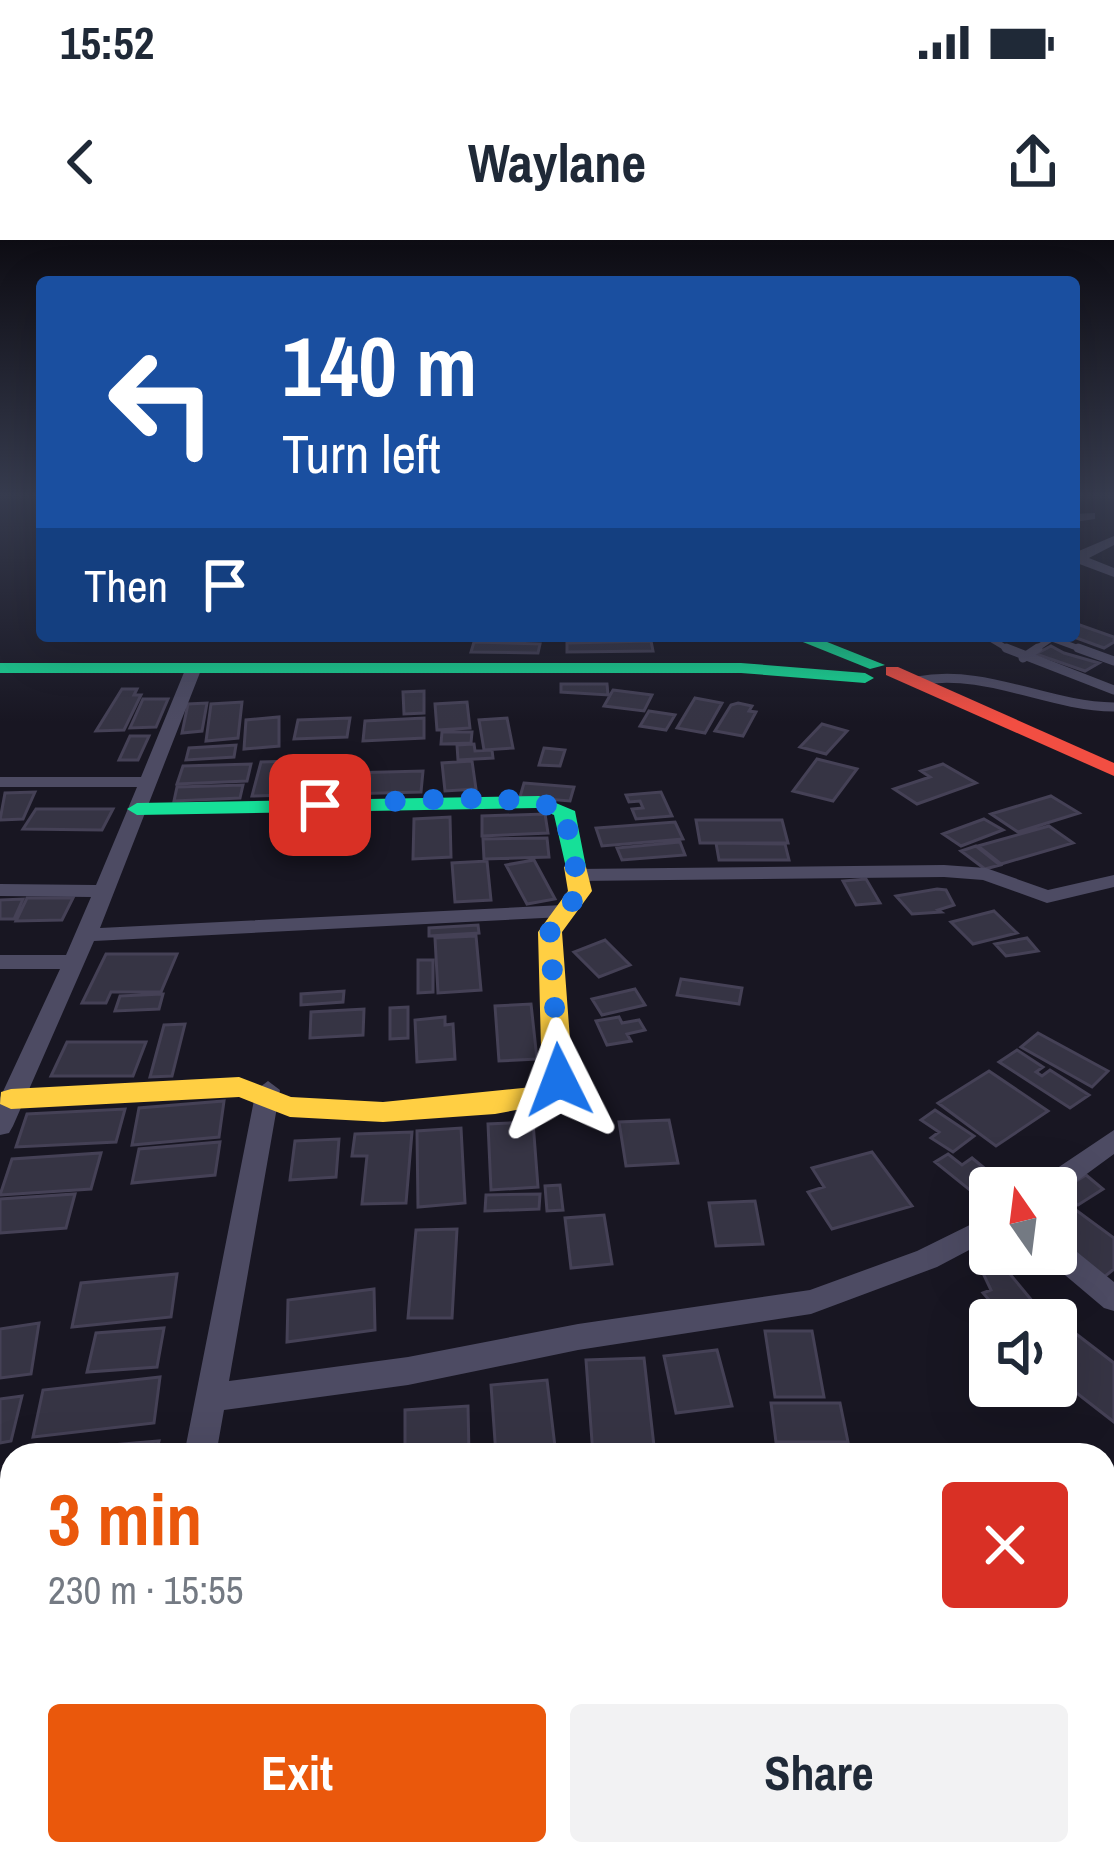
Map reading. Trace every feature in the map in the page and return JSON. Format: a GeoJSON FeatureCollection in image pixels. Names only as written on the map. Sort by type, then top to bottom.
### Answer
{"type":"FeatureCollection","features":[{"type":"Feature","properties":{"kind":"street"},"geometry":{"type":"LineString","coordinates":[[809,642],[1114,770]]}},
{"type":"Feature","properties":{"kind":"street"},"geometry":{"type":"LineString","coordinates":[[0,668],[879,673]]}},
{"type":"Feature","properties":{"kind":"street"},"geometry":{"type":"LineString","coordinates":[[3,1117],[86,935],[193,670]]}},
{"type":"Feature","properties":{"kind":"street"},"geometry":{"type":"LineString","coordinates":[[0,782],[142,795],[539,802],[564,811],[580,891],[550,932],[560,1056],[553,1094],[536,1101],[289,1108],[268,1090],[239,1087],[3,1117]]}},
{"type":"Feature","properties":{"kind":"street"},"geometry":{"type":"LineString","coordinates":[[576,874],[944,871],[986,874],[1047,897],[1114,881]]}},
{"type":"Feature","properties":{"kind":"street"},"geometry":{"type":"LineString","coordinates":[[0,890],[104,891]]}},
{"type":"Feature","properties":{"kind":"street"},"geometry":{"type":"LineString","coordinates":[[86,935],[563,911]]}},
{"type":"Feature","properties":{"kind":"street"},"geometry":{"type":"LineString","coordinates":[[0,962],[74,962]]}},
{"type":"Feature","properties":{"kind":"street"},"geometry":{"type":"LineString","coordinates":[[202,1443],[260,1153],[268,1090]]}},
{"type":"Feature","properties":{"kind":"street"},"geometry":{"type":"LineString","coordinates":[[1077,1167],[1114,1140]]}},
{"type":"Feature","properties":{"kind":"street"},"geometry":{"type":"LineString","coordinates":[[208,1398],[408,1371],[578,1337],[811,1302],[927,1259],[969,1237]]}},
{"type":"Feature","properties":{"kind":"street"},"geometry":{"type":"LineString","coordinates":[[1077,1268],[1114,1299]]}},
{"type":"Feature","properties":{"kind":"lane"},"geometry":{"type":"LineString","coordinates":[[996,642],[1023,658],[1114,690]]}},
{"type":"Feature","properties":{"kind":"lane"},"geometry":{"type":"LineString","coordinates":[[1023,658],[1043,642]]}},
{"type":"Feature","properties":{"kind":"lane"},"geometry":{"type":"LineString","coordinates":[[1062,642],[1114,662]]}},
{"type":"Feature","properties":{"kind":"lane"},"geometry":{"type":"LineString","coordinates":[[879,673],[983,675],[1037,696],[1094,709],[1114,707]]}},
{"type":"Feature","properties":{"kind":"building"},"geometry":{"type":"Polygon","coordinates":[[[1080,625],[1114,637],[1104,648],[1080,639],[1080,625]]]}},
{"type":"Feature","properties":{"kind":"building"},"geometry":{"type":"Polygon","coordinates":[[[474,642],[540,644],[538,653],[471,652],[474,642]]]}},
{"type":"Feature","properties":{"kind":"building"},"geometry":{"type":"Polygon","coordinates":[[[651,642],[653,651],[567,652],[567,643],[651,642]]]}},
{"type":"Feature","properties":{"kind":"building"},"geometry":{"type":"Polygon","coordinates":[[[1051,646],[1099,663],[1085,671],[1036,654],[1051,646]]]}},
{"type":"Feature","properties":{"kind":"building"},"geometry":{"type":"Polygon","coordinates":[[[561,684],[607,684],[608,695],[561,692],[561,684]]]}},
{"type":"Feature","properties":{"kind":"building"},"geometry":{"type":"Polygon","coordinates":[[[122,689],[137,689],[134,695],[141,695],[124,730],[96,731],[122,689]]]}},
{"type":"Feature","properties":{"kind":"building"},"geometry":{"type":"Polygon","coordinates":[[[613,690],[652,695],[644,711],[604,706],[613,690]]]}},
{"type":"Feature","properties":{"kind":"building"},"geometry":{"type":"Polygon","coordinates":[[[424,691],[424,713],[404,714],[403,692],[424,691]]]}},
{"type":"Feature","properties":{"kind":"building"},"geometry":{"type":"Polygon","coordinates":[[[695,698],[722,703],[705,733],[677,728],[695,698]]]}},
{"type":"Feature","properties":{"kind":"building"},"geometry":{"type":"Polygon","coordinates":[[[143,699],[168,699],[156,727],[130,728],[143,699]]]}},
{"type":"Feature","properties":{"kind":"building"},"geometry":{"type":"Polygon","coordinates":[[[242,702],[238,738],[206,741],[211,704],[242,702]]]}},
{"type":"Feature","properties":{"kind":"building"},"geometry":{"type":"Polygon","coordinates":[[[467,702],[470,728],[437,730],[435,704],[467,702]]]}},
{"type":"Feature","properties":{"kind":"building"},"geometry":{"type":"Polygon","coordinates":[[[207,703],[202,731],[182,733],[188,704],[207,703]]]}},
{"type":"Feature","properties":{"kind":"building"},"geometry":{"type":"Polygon","coordinates":[[[738,703],[756,712],[743,736],[715,731],[731,705],[738,703]]]}},
{"type":"Feature","properties":{"kind":"building"},"geometry":{"type":"Polygon","coordinates":[[[649,711],[675,715],[666,730],[640,726],[649,711]]]}},
{"type":"Feature","properties":{"kind":"building"},"geometry":{"type":"Polygon","coordinates":[[[279,717],[279,746],[244,749],[246,720],[279,717]]]}},
{"type":"Feature","properties":{"kind":"building"},"geometry":{"type":"Polygon","coordinates":[[[350,718],[347,737],[294,739],[298,720],[350,718]]]}},
{"type":"Feature","properties":{"kind":"building"},"geometry":{"type":"Polygon","coordinates":[[[424,718],[424,738],[363,741],[365,721],[424,718]]]}},
{"type":"Feature","properties":{"kind":"building"},"geometry":{"type":"Polygon","coordinates":[[[507,718],[513,748],[484,750],[479,720],[507,718]]]}},
{"type":"Feature","properties":{"kind":"building"},"geometry":{"type":"Polygon","coordinates":[[[822,724],[847,731],[826,754],[800,747],[822,724]]]}},
{"type":"Feature","properties":{"kind":"building"},"geometry":{"type":"Polygon","coordinates":[[[442,732],[472,732],[471,743],[441,744],[442,732]]]}},
{"type":"Feature","properties":{"kind":"building"},"geometry":{"type":"Polygon","coordinates":[[[130,736],[149,736],[138,760],[119,760],[130,736]]]}},
{"type":"Feature","properties":{"kind":"building"},"geometry":{"type":"Polygon","coordinates":[[[474,744],[475,751],[492,750],[493,758],[458,760],[457,745],[474,744]]]}},
{"type":"Feature","properties":{"kind":"building"},"geometry":{"type":"Polygon","coordinates":[[[236,745],[234,757],[186,760],[189,748],[236,745]]]}},
{"type":"Feature","properties":{"kind":"building"},"geometry":{"type":"Polygon","coordinates":[[[544,748],[565,750],[560,766],[539,765],[544,748]]]}},
{"type":"Feature","properties":{"kind":"building"},"geometry":{"type":"Polygon","coordinates":[[[338,759],[332,791],[294,792],[301,760],[338,759]]]}},
{"type":"Feature","properties":{"kind":"building"},"geometry":{"type":"Polygon","coordinates":[[[817,759],[857,769],[833,801],[793,791],[817,759]]]}},
{"type":"Feature","properties":{"kind":"building"},"geometry":{"type":"Polygon","coordinates":[[[296,761],[288,795],[252,796],[261,762],[296,761]]]}},
{"type":"Feature","properties":{"kind":"building"},"geometry":{"type":"Polygon","coordinates":[[[472,761],[476,789],[445,791],[442,763],[472,761]]]}},
{"type":"Feature","properties":{"kind":"building"},"geometry":{"type":"Polygon","coordinates":[[[251,764],[247,781],[177,784],[183,766],[251,764]]]}},
{"type":"Feature","properties":{"kind":"building"},"geometry":{"type":"Polygon","coordinates":[[[943,764],[976,783],[917,804],[894,789],[930,777],[921,771],[943,764]]]}},
{"type":"Feature","properties":{"kind":"building"},"geometry":{"type":"Polygon","coordinates":[[[423,771],[421,792],[344,794],[348,773],[423,771]]]}},
{"type":"Feature","properties":{"kind":"building"},"geometry":{"type":"Polygon","coordinates":[[[524,783],[574,787],[570,801],[520,797],[524,783]]]}},
{"type":"Feature","properties":{"kind":"building"},"geometry":{"type":"Polygon","coordinates":[[[243,785],[240,798],[174,801],[177,787],[243,785]]]}},
{"type":"Feature","properties":{"kind":"building"},"geometry":{"type":"Polygon","coordinates":[[[35,792],[23,819],[0,820],[5,793],[35,792]]]}},
{"type":"Feature","properties":{"kind":"building"},"geometry":{"type":"Polygon","coordinates":[[[661,792],[672,816],[636,819],[632,809],[643,808],[640,801],[629,802],[626,795],[661,792]]]}},
{"type":"Feature","properties":{"kind":"building"},"geometry":{"type":"Polygon","coordinates":[[[1051,796],[1079,813],[1018,832],[991,814],[1051,796]]]}},
{"type":"Feature","properties":{"kind":"building"},"geometry":{"type":"Polygon","coordinates":[[[36,809],[113,809],[102,830],[23,829],[36,809]]]}},
{"type":"Feature","properties":{"kind":"building"},"geometry":{"type":"Polygon","coordinates":[[[545,814],[548,833],[482,836],[482,816],[545,814]]]}},
{"type":"Feature","properties":{"kind":"building"},"geometry":{"type":"Polygon","coordinates":[[[450,817],[451,857],[413,859],[414,819],[450,817]]]}},
{"type":"Feature","properties":{"kind":"building"},"geometry":{"type":"Polygon","coordinates":[[[984,819],[1003,830],[961,846],[943,834],[984,819]]]}},
{"type":"Feature","properties":{"kind":"building"},"geometry":{"type":"Polygon","coordinates":[[[696,820],[782,820],[788,843],[700,843],[696,820]]]}},
{"type":"Feature","properties":{"kind":"building"},"geometry":{"type":"Polygon","coordinates":[[[675,822],[683,839],[602,846],[596,828],[675,822]]]}},
{"type":"Feature","properties":{"kind":"building"},"geometry":{"type":"Polygon","coordinates":[[[1049,826],[1073,843],[1001,864],[978,846],[1049,826]]]}},
{"type":"Feature","properties":{"kind":"building"},"geometry":{"type":"Polygon","coordinates":[[[547,838],[549,857],[484,859],[483,839],[547,838]]]}},
{"type":"Feature","properties":{"kind":"building"},"geometry":{"type":"Polygon","coordinates":[[[680,842],[685,855],[622,860],[617,848],[680,842]]]}},
{"type":"Feature","properties":{"kind":"building"},"geometry":{"type":"Polygon","coordinates":[[[716,843],[785,844],[789,860],[719,860],[716,843]]]}},
{"type":"Feature","properties":{"kind":"building"},"geometry":{"type":"Polygon","coordinates":[[[976,846],[1000,865],[985,869],[961,851],[976,846]]]}},
{"type":"Feature","properties":{"kind":"building"},"geometry":{"type":"Polygon","coordinates":[[[534,860],[555,899],[527,904],[506,865],[534,860]]]}},
{"type":"Feature","properties":{"kind":"building"},"geometry":{"type":"Polygon","coordinates":[[[487,861],[491,900],[455,902],[452,863],[487,861]]]}},
{"type":"Feature","properties":{"kind":"building"},"geometry":{"type":"Polygon","coordinates":[[[866,879],[880,903],[856,905],[843,881],[866,879]]]}},
{"type":"Feature","properties":{"kind":"building"},"geometry":{"type":"Polygon","coordinates":[[[946,890],[954,905],[938,910],[941,912],[912,914],[896,896],[946,890]]]}},
{"type":"Feature","properties":{"kind":"building"},"geometry":{"type":"Polygon","coordinates":[[[27,898],[73,898],[62,920],[16,921],[27,898]]]}},
{"type":"Feature","properties":{"kind":"building"},"geometry":{"type":"Polygon","coordinates":[[[23,899],[14,919],[0,919],[0,900],[23,899]]]}},
{"type":"Feature","properties":{"kind":"building"},"geometry":{"type":"Polygon","coordinates":[[[994,911],[1017,933],[973,944],[951,922],[994,911]]]}},
{"type":"Feature","properties":{"kind":"building"},"geometry":{"type":"Polygon","coordinates":[[[478,925],[479,933],[429,936],[429,928],[478,925]]]}},
{"type":"Feature","properties":{"kind":"building"},"geometry":{"type":"Polygon","coordinates":[[[476,936],[481,990],[438,993],[435,938],[476,936]]]}},
{"type":"Feature","properties":{"kind":"building"},"geometry":{"type":"Polygon","coordinates":[[[1027,938],[1038,951],[1006,956],[995,944],[1027,938]]]}},
{"type":"Feature","properties":{"kind":"building"},"geometry":{"type":"Polygon","coordinates":[[[605,940],[630,965],[599,977],[574,952],[605,940]]]}},
{"type":"Feature","properties":{"kind":"building"},"geometry":{"type":"Polygon","coordinates":[[[106,954],[177,954],[161,992],[111,992],[106,1003],[82,1003],[106,954]]]}},
{"type":"Feature","properties":{"kind":"building"},"geometry":{"type":"Polygon","coordinates":[[[418,960],[433,960],[433,992],[418,993],[418,960]]]}},
{"type":"Feature","properties":{"kind":"building"},"geometry":{"type":"Polygon","coordinates":[[[681,979],[742,988],[739,1004],[677,995],[681,979]]]}},
{"type":"Feature","properties":{"kind":"building"},"geometry":{"type":"Polygon","coordinates":[[[635,989],[645,1005],[602,1015],[592,999],[635,989]]]}},
{"type":"Feature","properties":{"kind":"building"},"geometry":{"type":"Polygon","coordinates":[[[344,991],[343,1002],[301,1005],[301,994],[344,991]]]}},
{"type":"Feature","properties":{"kind":"building"},"geometry":{"type":"Polygon","coordinates":[[[163,994],[159,1009],[115,1011],[120,996],[163,994]]]}},
{"type":"Feature","properties":{"kind":"building"},"geometry":{"type":"Polygon","coordinates":[[[531,1004],[537,1059],[499,1061],[495,1006],[531,1004]]]}},
{"type":"Feature","properties":{"kind":"building"},"geometry":{"type":"Polygon","coordinates":[[[408,1007],[408,1038],[390,1039],[390,1008],[408,1007]]]}},
{"type":"Feature","properties":{"kind":"building"},"geometry":{"type":"Polygon","coordinates":[[[364,1009],[363,1035],[310,1038],[311,1012],[364,1009]]]}},
{"type":"Feature","properties":{"kind":"building"},"geometry":{"type":"Polygon","coordinates":[[[445,1017],[445,1025],[453,1024],[455,1059],[417,1062],[415,1020],[445,1017]]]}},
{"type":"Feature","properties":{"kind":"building"},"geometry":{"type":"Polygon","coordinates":[[[619,1017],[622,1023],[639,1020],[645,1030],[627,1034],[631,1041],[607,1045],[596,1021],[619,1017]]]}},
{"type":"Feature","properties":{"kind":"building"},"geometry":{"type":"Polygon","coordinates":[[[185,1024],[172,1076],[150,1077],[164,1025],[185,1024]]]}},
{"type":"Feature","properties":{"kind":"building"},"geometry":{"type":"Polygon","coordinates":[[[1038,1033],[1108,1071],[1092,1087],[1021,1047],[1038,1033]]]}},
{"type":"Feature","properties":{"kind":"building"},"geometry":{"type":"Polygon","coordinates":[[[67,1042],[146,1042],[133,1076],[51,1076],[67,1042]]]}},
{"type":"Feature","properties":{"kind":"building"},"geometry":{"type":"Polygon","coordinates":[[[1017,1050],[1043,1067],[1036,1072],[1042,1076],[1050,1070],[1089,1095],[1070,1108],[999,1062],[1017,1050]]]}},
{"type":"Feature","properties":{"kind":"building"},"geometry":{"type":"Polygon","coordinates":[[[989,1071],[1048,1111],[996,1146],[938,1103],[989,1071]]]}},
{"type":"Feature","properties":{"kind":"building"},"geometry":{"type":"Polygon","coordinates":[[[224,1101],[219,1137],[132,1145],[139,1108],[224,1101]]]}},
{"type":"Feature","properties":{"kind":"building"},"geometry":{"type":"Polygon","coordinates":[[[125,1109],[116,1142],[16,1147],[27,1114],[125,1109]]]}},
{"type":"Feature","properties":{"kind":"building"},"geometry":{"type":"Polygon","coordinates":[[[935,1110],[974,1136],[953,1152],[931,1138],[939,1132],[921,1120],[935,1110]]]}},
{"type":"Feature","properties":{"kind":"building"},"geometry":{"type":"Polygon","coordinates":[[[669,1120],[678,1163],[626,1166],[619,1122],[669,1120]]]}},
{"type":"Feature","properties":{"kind":"building"},"geometry":{"type":"Polygon","coordinates":[[[533,1122],[538,1187],[491,1190],[488,1124],[533,1122]]]}},
{"type":"Feature","properties":{"kind":"building"},"geometry":{"type":"Polygon","coordinates":[[[461,1128],[465,1203],[418,1207],[417,1131],[461,1128]]]}},
{"type":"Feature","properties":{"kind":"building"},"geometry":{"type":"Polygon","coordinates":[[[412,1132],[406,1203],[362,1204],[367,1156],[352,1156],[355,1134],[412,1132]]]}},
{"type":"Feature","properties":{"kind":"building"},"geometry":{"type":"Polygon","coordinates":[[[339,1139],[336,1177],[290,1180],[295,1141],[339,1139]]]}},
{"type":"Feature","properties":{"kind":"building"},"geometry":{"type":"Polygon","coordinates":[[[220,1142],[215,1175],[132,1183],[139,1149],[220,1142]]]}},
{"type":"Feature","properties":{"kind":"building"},"geometry":{"type":"Polygon","coordinates":[[[872,1152],[912,1206],[832,1229],[808,1192],[824,1187],[812,1168],[872,1152]]]}},
{"type":"Feature","properties":{"kind":"building"},"geometry":{"type":"Polygon","coordinates":[[[101,1153],[91,1189],[0,1195],[12,1159],[101,1153]]]}},
{"type":"Feature","properties":{"kind":"building"},"geometry":{"type":"Polygon","coordinates":[[[948,1154],[962,1165],[972,1158],[983,1167],[969,1167],[969,1189],[935,1162],[948,1154]]]}},
{"type":"Feature","properties":{"kind":"building"},"geometry":{"type":"Polygon","coordinates":[[[1086,1175],[1103,1189],[1078,1205],[1077,1181],[1086,1175]]]}},
{"type":"Feature","properties":{"kind":"building"},"geometry":{"type":"Polygon","coordinates":[[[560,1185],[563,1210],[547,1211],[545,1186],[560,1185]]]}},
{"type":"Feature","properties":{"kind":"building"},"geometry":{"type":"Polygon","coordinates":[[[75,1194],[66,1228],[0,1233],[0,1199],[75,1194]]]}},
{"type":"Feature","properties":{"kind":"building"},"geometry":{"type":"Polygon","coordinates":[[[540,1194],[539,1209],[485,1211],[486,1195],[540,1194]]]}},
{"type":"Feature","properties":{"kind":"building"},"geometry":{"type":"Polygon","coordinates":[[[755,1201],[763,1244],[716,1246],[709,1203],[755,1201]]]}},
{"type":"Feature","properties":{"kind":"building"},"geometry":{"type":"Polygon","coordinates":[[[1077,1211],[1114,1238],[1114,1269],[1099,1281],[1077,1259],[1077,1211]]]}},
{"type":"Feature","properties":{"kind":"building"},"geometry":{"type":"Polygon","coordinates":[[[604,1215],[612,1264],[571,1268],[565,1218],[604,1215]]]}},
{"type":"Feature","properties":{"kind":"building"},"geometry":{"type":"Polygon","coordinates":[[[457,1229],[452,1318],[408,1318],[416,1230],[457,1229]]]}},
{"type":"Feature","properties":{"kind":"building"},"geometry":{"type":"Polygon","coordinates":[[[177,1274],[171,1317],[72,1327],[81,1283],[177,1274]]]}},
{"type":"Feature","properties":{"kind":"building"},"geometry":{"type":"Polygon","coordinates":[[[984,1275],[1011,1275],[1031,1299],[988,1299],[983,1293],[991,1290],[984,1275]]]}},
{"type":"Feature","properties":{"kind":"building"},"geometry":{"type":"Polygon","coordinates":[[[374,1289],[375,1330],[287,1342],[288,1300],[374,1289]]]}},
{"type":"Feature","properties":{"kind":"building"},"geometry":{"type":"Polygon","coordinates":[[[39,1323],[31,1374],[0,1378],[0,1329],[39,1323]]]}},
{"type":"Feature","properties":{"kind":"building"},"geometry":{"type":"Polygon","coordinates":[[[164,1328],[157,1367],[87,1372],[96,1333],[164,1328]]]}},
{"type":"Feature","properties":{"kind":"building"},"geometry":{"type":"Polygon","coordinates":[[[765,1331],[812,1331],[824,1397],[775,1397],[765,1331]]]}},
{"type":"Feature","properties":{"kind":"building"},"geometry":{"type":"Polygon","coordinates":[[[1077,1335],[1114,1363],[1114,1422],[1077,1393],[1077,1335]]]}},
{"type":"Feature","properties":{"kind":"building"},"geometry":{"type":"Polygon","coordinates":[[[717,1350],[732,1406],[676,1413],[664,1356],[717,1350]]]}},
{"type":"Feature","properties":{"kind":"building"},"geometry":{"type":"Polygon","coordinates":[[[644,1358],[654,1443],[592,1443],[586,1360],[644,1358]]]}},
{"type":"Feature","properties":{"kind":"building"},"geometry":{"type":"Polygon","coordinates":[[[160,1377],[154,1423],[33,1437],[43,1390],[160,1377]]]}},
{"type":"Feature","properties":{"kind":"building"},"geometry":{"type":"Polygon","coordinates":[[[547,1380],[555,1443],[495,1443],[491,1385],[547,1380]]]}},
{"type":"Feature","properties":{"kind":"building"},"geometry":{"type":"Polygon","coordinates":[[[22,1396],[11,1441],[0,1443],[0,1399],[22,1396]]]}},
{"type":"Feature","properties":{"kind":"building"},"geometry":{"type":"Polygon","coordinates":[[[771,1403],[840,1403],[848,1442],[776,1442],[771,1403]]]}},
{"type":"Feature","properties":{"kind":"building"},"geometry":{"type":"Polygon","coordinates":[[[468,1406],[469,1443],[405,1443],[405,1410],[468,1406]]]}},
{"type":"Feature","properties":{"kind":"traffic: fast"},"geometry":{"type":"LineString","coordinates":[[813,642],[876,665]]}},
{"type":"Feature","properties":{"kind":"traffic: fast"},"geometry":{"type":"LineString","coordinates":[[0,668],[741,668],[865,678]]}},
{"type":"Feature","properties":{"kind":"traffic: fast"},"geometry":{"type":"LineString","coordinates":[[137,809],[539,802],[564,811],[575,867]]}},
{"type":"Feature","properties":{"kind":"traffic: slow"},"geometry":{"type":"LineString","coordinates":[[11,1099],[239,1087],[290,1107],[383,1112],[553,1094],[559,1080],[550,932],[580,891],[575,867]]}},
{"type":"Feature","properties":{"kind":"traffic: jam"},"geometry":{"type":"LineString","coordinates":[[892,671],[1114,770]]}},
{"type":"Feature","properties":{"kind":"route"},"geometry":{"type":"LineString","coordinates":[[320,805],[500,801],[539,802],[564,811],[580,891],[550,932],[559,1080]]}}]}
